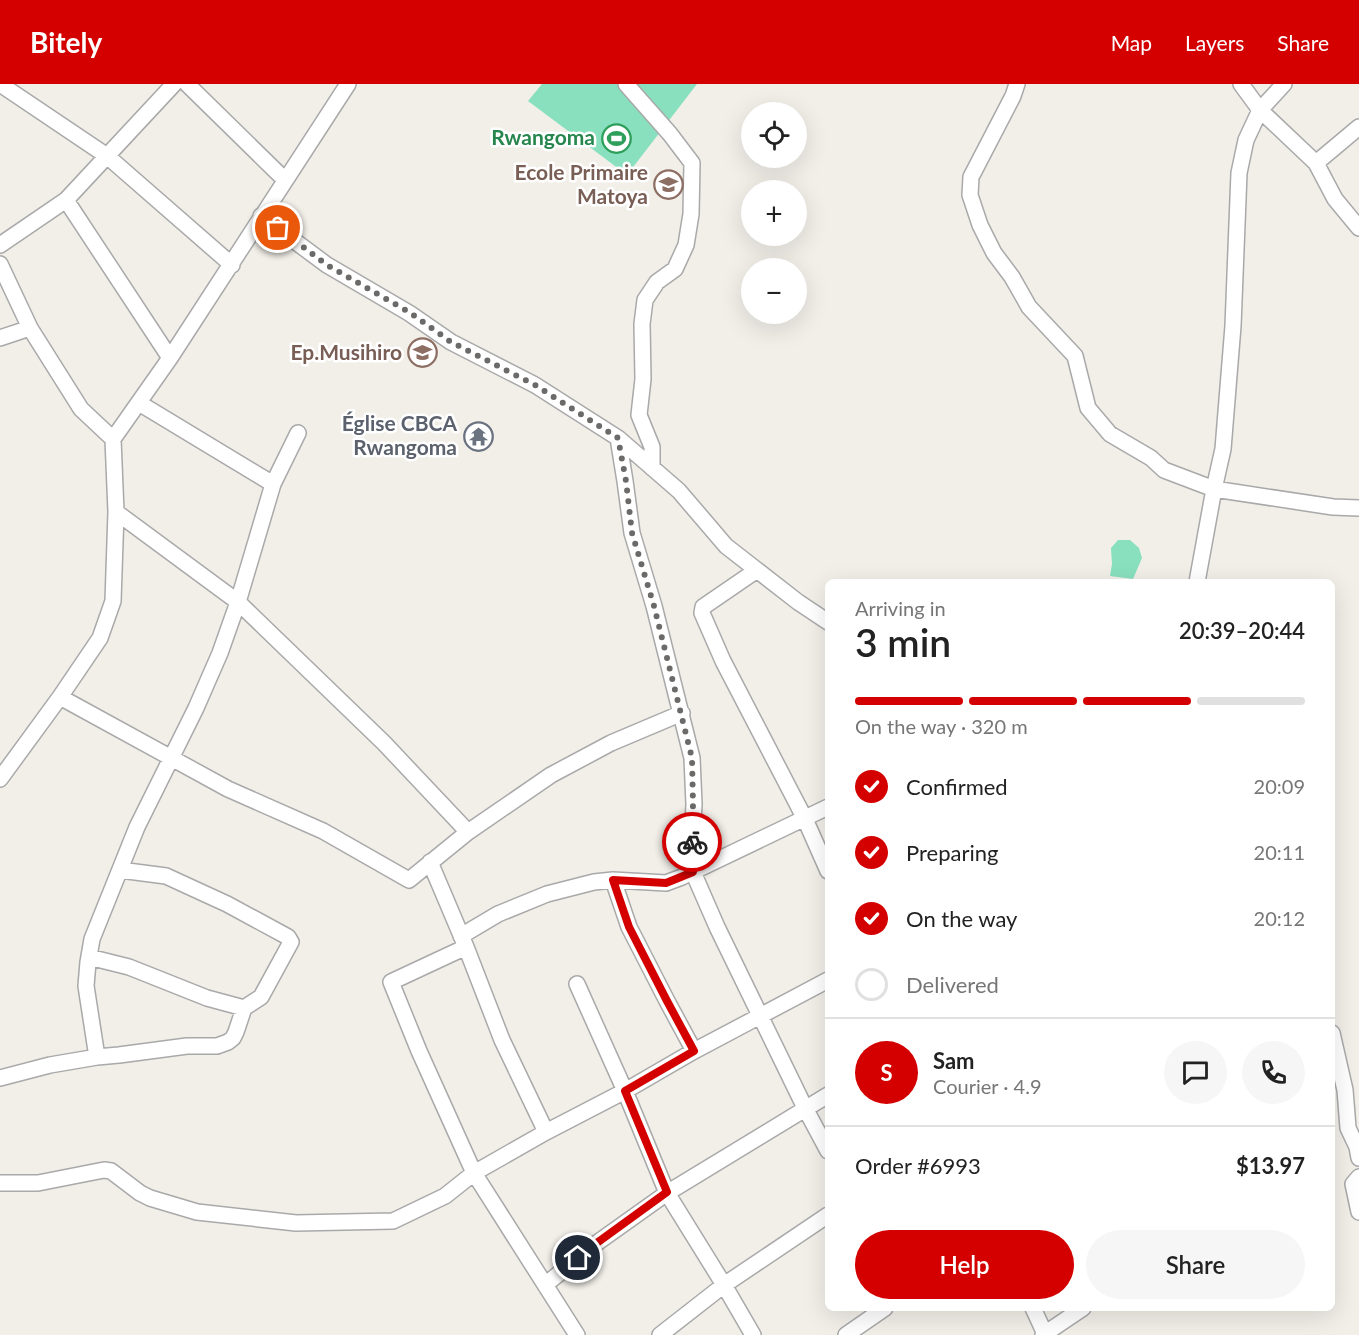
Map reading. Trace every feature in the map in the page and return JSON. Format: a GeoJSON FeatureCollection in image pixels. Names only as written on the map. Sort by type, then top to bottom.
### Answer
{"type":"FeatureCollection","features":[{"type":"Feature","properties":{"kind":"street"},"geometry":{"type":"LineString","coordinates":[[0,84],[107,156],[232,265]]}},
{"type":"Feature","properties":{"kind":"street"},"geometry":{"type":"LineString","coordinates":[[0,245],[66,200],[174,84]]}},
{"type":"Feature","properties":{"kind":"street"},"geometry":{"type":"LineString","coordinates":[[188,84],[285,180]]}},
{"type":"Feature","properties":{"kind":"street"},"geometry":{"type":"LineString","coordinates":[[626,84],[692,163],[691,214],[687,245],[675,269],[657,282],[645,300],[642,324],[643,379],[639,415],[652,447],[652,468]]}},
{"type":"Feature","properties":{"kind":"street"},"geometry":{"type":"LineString","coordinates":[[1017,84],[971,177],[970,195],[980,225],[994,253],[1012,277],[1029,307],[1075,356],[1088,408],[1110,434],[1144,453],[1164,470],[1214,489],[1333,507],[1359,508]]}},
{"type":"Feature","properties":{"kind":"street"},"geometry":{"type":"LineString","coordinates":[[1242,84],[1260,110],[1316,163],[1335,199],[1359,228]]}},
{"type":"Feature","properties":{"kind":"street"},"geometry":{"type":"LineString","coordinates":[[1198,579],[1223,449],[1228,403],[1239,173],[1246,140],[1260,110],[1284,84]]}},
{"type":"Feature","properties":{"kind":"street"},"geometry":{"type":"LineString","coordinates":[[0,779],[100,638],[113,601],[116,512],[113,439],[232,265],[345,85]]}},
{"type":"Feature","properties":{"kind":"street"},"geometry":{"type":"LineString","coordinates":[[1316,163],[1359,127]]}},
{"type":"Feature","properties":{"kind":"street"},"geometry":{"type":"LineString","coordinates":[[66,200],[170,358]]}},
{"type":"Feature","properties":{"kind":"street"},"geometry":{"type":"LineString","coordinates":[[261,216],[327,265],[409,312],[451,342],[535,385],[618,438],[679,491],[726,546],[825,620]]}},
{"type":"Feature","properties":{"kind":"street"},"geometry":{"type":"LineString","coordinates":[[0,264],[30,328],[81,409],[113,439]]}},
{"type":"Feature","properties":{"kind":"street"},"geometry":{"type":"LineString","coordinates":[[0,338],[30,328]]}},
{"type":"Feature","properties":{"kind":"street"},"geometry":{"type":"LineString","coordinates":[[139,403],[273,484]]}},
{"type":"Feature","properties":{"kind":"street"},"geometry":{"type":"LineString","coordinates":[[97,1057],[87,986],[92,939],[137,827],[196,708],[220,653],[238,602],[273,484],[298,433]]}},
{"type":"Feature","properties":{"kind":"street"},"geometry":{"type":"LineString","coordinates":[[618,438],[632,533],[654,606],[692,758],[693,872],[717,927],[825,1145]]}},
{"type":"Feature","properties":{"kind":"street"},"geometry":{"type":"LineString","coordinates":[[116,512],[238,602],[384,743],[468,832]]}},
{"type":"Feature","properties":{"kind":"street"},"geometry":{"type":"LineString","coordinates":[[757,570],[703,607],[702,613],[723,660],[805,819],[825,865]]}},
{"type":"Feature","properties":{"kind":"street"},"geometry":{"type":"LineString","coordinates":[[60,697],[228,789],[323,831],[409,880],[468,832],[551,775],[611,743],[682,713]]}},
{"type":"Feature","properties":{"kind":"street"},"geometry":{"type":"LineString","coordinates":[[574,1334],[474,1173],[390,982],[464,941],[498,914],[547,894],[594,882],[613,880],[666,883],[825,809]]}},
{"type":"Feature","properties":{"kind":"street"},"geometry":{"type":"LineString","coordinates":[[430,862],[464,941],[502,1040],[546,1132]]}},
{"type":"Feature","properties":{"kind":"street"},"geometry":{"type":"LineString","coordinates":[[0,1078],[50,1065],[97,1057],[187,1046],[217,1046],[233,1038],[244,1008],[261,997],[291,942],[288,937],[227,904],[166,876],[120,870]]}},
{"type":"Feature","properties":{"kind":"street"},"geometry":{"type":"LineString","coordinates":[[613,880],[629,927],[694,1051]]}},
{"type":"Feature","properties":{"kind":"street"},"geometry":{"type":"LineString","coordinates":[[89,957],[129,967],[207,998],[244,1008]]}},
{"type":"Feature","properties":{"kind":"street"},"geometry":{"type":"LineString","coordinates":[[0,1183],[38,1183],[111,1170],[150,1198],[197,1212],[296,1222],[393,1221],[445,1196],[474,1173],[546,1132],[825,982]]}},
{"type":"Feature","properties":{"kind":"street"},"geometry":{"type":"LineString","coordinates":[[577,984],[667,1192],[753,1335]]}},
{"type":"Feature","properties":{"kind":"street"},"geometry":{"type":"LineString","coordinates":[[1335,1047],[1345,1090],[1348,1128],[1357,1147],[1359,1158]]}},
{"type":"Feature","properties":{"kind":"street"},"geometry":{"type":"LineString","coordinates":[[545,1285],[594,1245],[667,1192],[825,1097]]}},
{"type":"Feature","properties":{"kind":"street"},"geometry":{"type":"LineString","coordinates":[[1359,1177],[1353,1184],[1359,1212]]}},
{"type":"Feature","properties":{"kind":"street"},"geometry":{"type":"LineString","coordinates":[[660,1335],[724,1285],[825,1217]]}},
{"type":"Feature","properties":{"kind":"street"},"geometry":{"type":"LineString","coordinates":[[846,1335],[881,1311]]}},
{"type":"Feature","properties":{"kind":"street"},"geometry":{"type":"LineString","coordinates":[[1034,1311],[1044,1334],[1078,1311]]}},
{"type":"Feature","properties":{"kind":"green space","name":"Rwangoma"},"geometry":{"type":"Polygon","coordinates":[[[542,84],[697,84],[627,175],[528,101],[542,84]]]}},
{"type":"Feature","properties":{"kind":"green space"},"geometry":{"type":"Polygon","coordinates":[[[1118,540],[1130,540],[1139,548],[1142,558],[1133,579],[1110,576],[1111,548],[1118,540]]]}},
{"type":"Feature","properties":{"kind":"way so far"},"geometry":{"type":"LineString","coordinates":[[278,228],[327,265],[409,312],[451,342],[535,385],[618,438],[632,533],[654,606],[692,758],[692,842]]}},
{"type":"Feature","properties":{"kind":"place","name":"Rwangoma"},"geometry":{"type":"Point","coordinates":[616,138]}},
{"type":"Feature","properties":{"kind":"place","name":"Ecole Primaire Matoya"},"geometry":{"type":"Point","coordinates":[669,185]}},
{"type":"Feature","properties":{"kind":"place","name":"Ep.Musihiro"},"geometry":{"type":"Point","coordinates":[423,353]}},
{"type":"Feature","properties":{"kind":"place","name":"Église CBCA Rwangoma"},"geometry":{"type":"Point","coordinates":[478,436]}},
{"type":"Feature","properties":{"kind":"route"},"geometry":{"type":"LineString","coordinates":[[578,1258],[667,1192],[625,1091],[694,1051],[629,927],[613,880],[666,883],[693,872],[692,842]]}}]}
